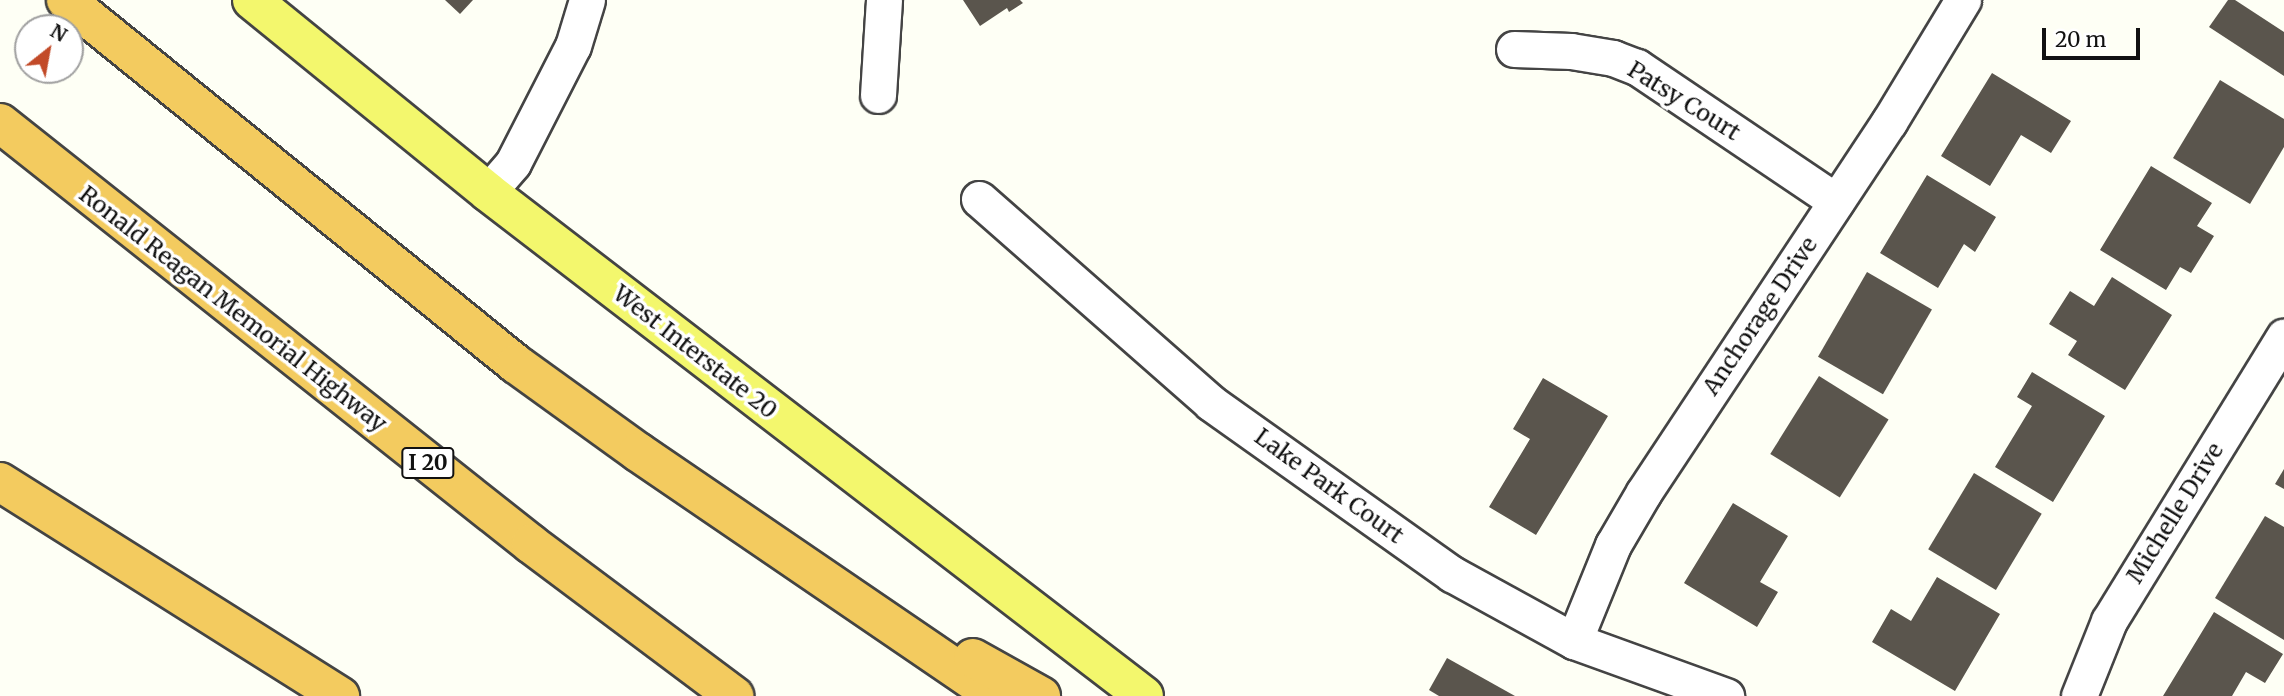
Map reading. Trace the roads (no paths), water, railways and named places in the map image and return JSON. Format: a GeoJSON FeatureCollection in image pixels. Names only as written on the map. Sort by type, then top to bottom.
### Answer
{"type":"FeatureCollection","features":[{"type":"Feature","properties":{"kind":"highway"},"geometry":{"type":"LineString","coordinates":[[66,0],[516,364],[996,696]]}},
{"type":"Feature","properties":{"kind":"highway","name":"Ronald Reagan Memorial Highway"},"geometry":{"type":"LineString","coordinates":[[0,123],[124,225],[531,544],[734,696]]}},
{"type":"Feature","properties":{"kind":"highway"},"geometry":{"type":"LineString","coordinates":[[0,482],[340,696]]}},
{"type":"Feature","properties":{"kind":"highway"},"geometry":{"type":"LineString","coordinates":[[811,570],[1041,696]]}},
{"type":"Feature","properties":{"kind":"main road","name":"West Interstate 20"},"geometry":{"type":"LineString","coordinates":[[252,0],[488,192],[1144,696]]}},
{"type":"Feature","properties":{"kind":"street"},"geometry":{"type":"LineString","coordinates":[[488,192],[513,163],[573,46],[587,0]]}},
{"type":"Feature","properties":{"kind":"street"},"geometry":{"type":"LineString","coordinates":[[878,95],[884,0]]}},
{"type":"Feature","properties":{"kind":"street","name":"Anchorage Drive"},"geometry":{"type":"LineString","coordinates":[[1574,641],[1613,545],[1644,492],[1836,201],[1963,0]]}},
{"type":"Feature","properties":{"kind":"street","name":"Patsy Court"},"geometry":{"type":"LineString","coordinates":[[1514,49],[1571,51],[1613,58],[1636,67],[1836,201]]}},
{"type":"Feature","properties":{"kind":"street","name":"Lake Park Court"},"geometry":{"type":"LineString","coordinates":[[979,200],[1211,402],[1451,574],[1574,641],[1726,696]]}},
{"type":"Feature","properties":{"kind":"street","name":"Michelle Drive"},"geometry":{"type":"LineString","coordinates":[[2079,696],[2109,621],[2284,336]]}}]}
